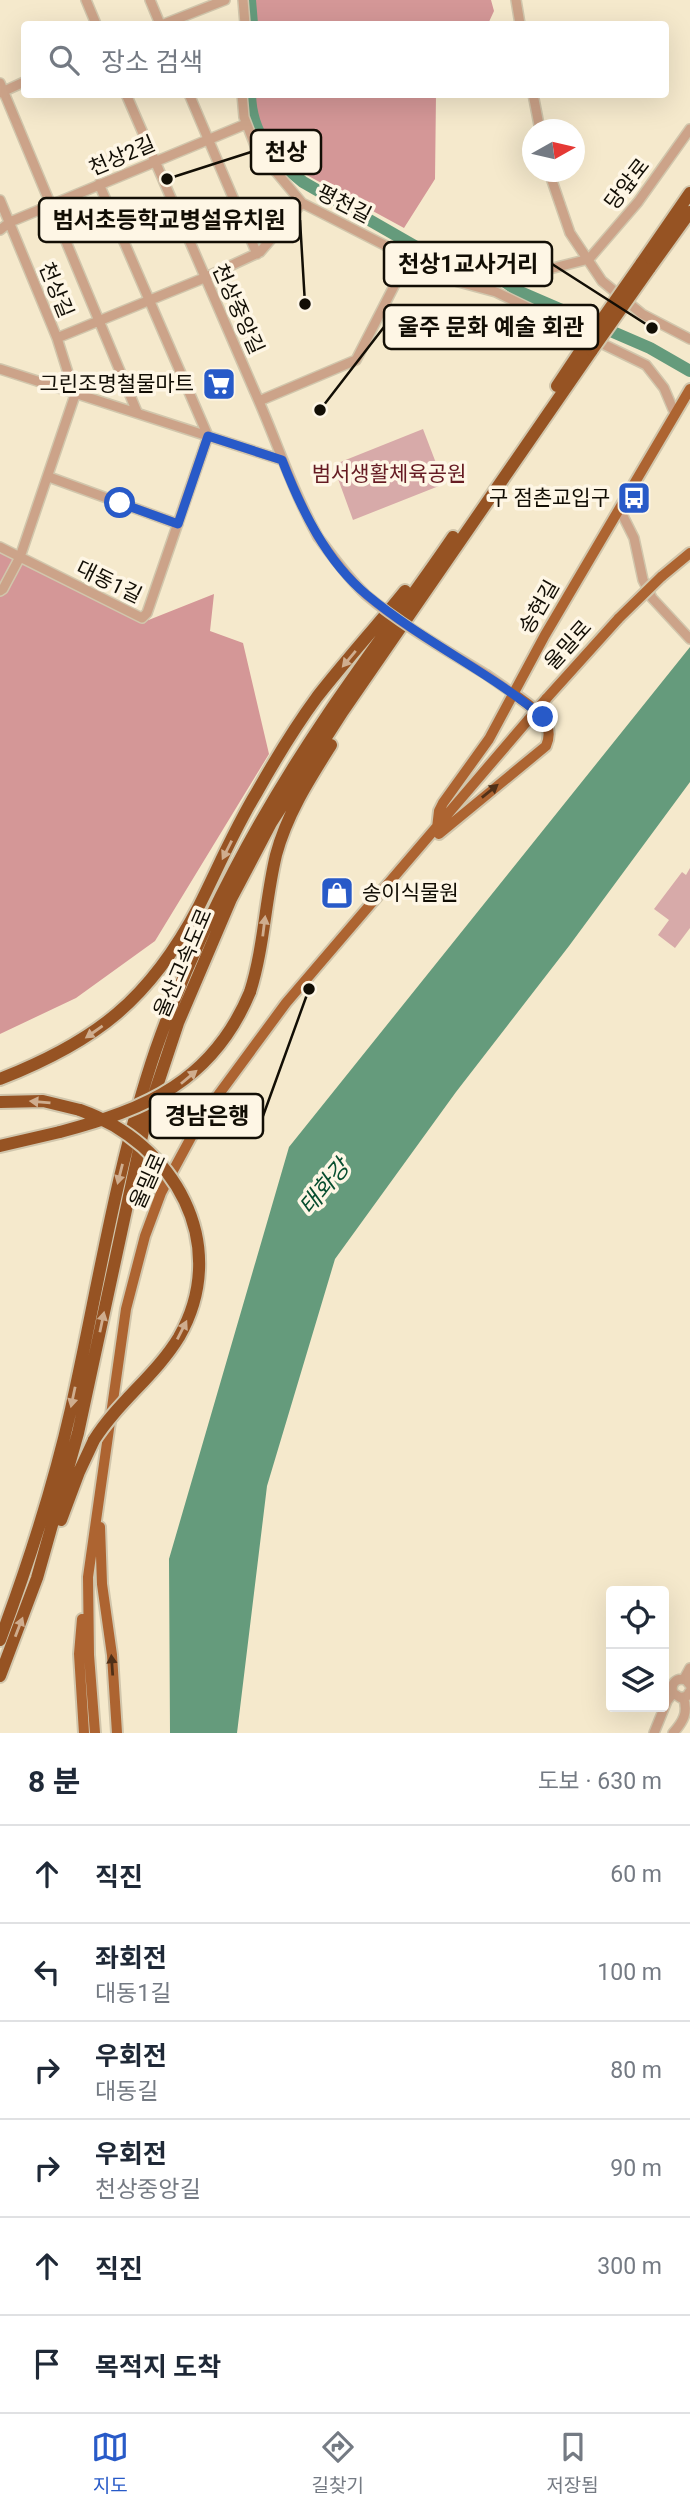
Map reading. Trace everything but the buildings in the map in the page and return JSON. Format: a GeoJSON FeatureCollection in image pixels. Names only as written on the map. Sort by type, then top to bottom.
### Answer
{"type":"FeatureCollection","features":[{"type":"Feature","properties":{"kind":"highway"},"geometry":{"type":"LineString","coordinates":[[589,347],[645,266],[690,194]]}},
{"type":"Feature","properties":{"kind":"highway"},"geometry":{"type":"LineString","coordinates":[[645,266],[690,212]]}},
{"type":"Feature","properties":{"kind":"highway","name":"울산고속도로"},"geometry":{"type":"LineString","coordinates":[[0,1640],[38,1531],[58,1462],[127,1144],[172,1005],[211,916],[258,826],[325,719],[589,347]]}},
{"type":"Feature","properties":{"kind":"highway","name":"울산고속도로"},"geometry":{"type":"LineString","coordinates":[[0,1676],[37,1578],[78,1433],[145,1122],[177,1023],[221,920],[250,861],[293,786],[589,347]]}},
{"type":"Feature","properties":{"kind":"highway"},"geometry":{"type":"LineString","coordinates":[[0,1079],[74,1046],[113,1018],[148,985],[181,938],[256,793],[316,698],[409,587],[427,573]]}},
{"type":"Feature","properties":{"kind":"highway"},"geometry":{"type":"LineString","coordinates":[[0,1146],[60,1132],[131,1110],[177,1086],[214,1053],[236,1022],[250,992],[259,959],[271,877],[285,826],[304,787],[364,692],[367,677]]}},
{"type":"Feature","properties":{"kind":"highway"},"geometry":{"type":"LineString","coordinates":[[0,1102],[43,1101],[80,1110],[127,1132],[164,1167],[189,1210],[198,1257],[194,1303],[177,1340],[158,1365],[118,1407],[94,1440],[79,1472],[43,1571],[37,1578]]}},
{"type":"Feature","properties":{"kind":"main road"},"geometry":{"type":"LineString","coordinates":[[620,510],[690,390]]}},
{"type":"Feature","properties":{"kind":"main road","name":"송현길"},"geometry":{"type":"LineString","coordinates":[[437,828],[443,803],[489,739],[545,635],[620,510]]}},
{"type":"Feature","properties":{"kind":"main road","name":"울밀로"},"geometry":{"type":"LineString","coordinates":[[95,1733],[86,1592],[100,1488],[126,1309],[145,1237],[173,1167],[218,1092],[286,1003],[546,699],[619,618],[690,552]]}},
{"type":"Feature","properties":{"kind":"main road"},"geometry":{"type":"LineString","coordinates":[[419,850],[546,746],[549,738],[548,724],[514,694]]}},
{"type":"Feature","properties":{"kind":"main road"},"geometry":{"type":"LineString","coordinates":[[100,1488],[102,1584],[112,1655],[117,1733]]}},
{"type":"Feature","properties":{"kind":"main road"},"geometry":{"type":"LineString","coordinates":[[84,1733],[79,1654],[86,1592]]}},
{"type":"Feature","properties":{"kind":"street"},"geometry":{"type":"LineString","coordinates":[[86,0],[95,21]]}},
{"type":"Feature","properties":{"kind":"street"},"geometry":{"type":"LineString","coordinates":[[150,0],[160,21]]}},
{"type":"Feature","properties":{"kind":"street"},"geometry":{"type":"LineString","coordinates":[[170,21],[225,0]]}},
{"type":"Feature","properties":{"kind":"street"},"geometry":{"type":"LineString","coordinates":[[243,0],[245,21]]}},
{"type":"Feature","properties":{"kind":"street"},"geometry":{"type":"LineString","coordinates":[[516,0],[520,21]]}},
{"type":"Feature","properties":{"kind":"street"},"geometry":{"type":"LineString","coordinates":[[21,83],[1,89],[137,412]]}},
{"type":"Feature","properties":{"kind":"street","name":"천상중앙길"},"geometry":{"type":"LineString","coordinates":[[128,98],[259,401],[300,505],[318,537],[341,568],[366,594],[426,638],[514,694]]}},
{"type":"Feature","properties":{"kind":"street"},"geometry":{"type":"LineString","coordinates":[[191,98],[257,254]]}},
{"type":"Feature","properties":{"kind":"street","name":"평천길"},"geometry":{"type":"LineString","coordinates":[[243,98],[246,124],[256,148],[302,203],[454,281],[496,292],[646,365],[664,388],[675,414]]}},
{"type":"Feature","properties":{"kind":"street"},"geometry":{"type":"LineString","coordinates":[[534,98],[538,119]]}},
{"type":"Feature","properties":{"kind":"street","name":"천상2길"},"geometry":{"type":"LineString","coordinates":[[0,230],[10,222],[246,124]]}},
{"type":"Feature","properties":{"kind":"street","name":"당앞로"},"geometry":{"type":"LineString","coordinates":[[589,259],[638,202],[690,129]]}},
{"type":"Feature","properties":{"kind":"street"},"geometry":{"type":"LineString","coordinates":[[552,182],[570,233],[602,281],[642,314],[690,339]]}},
{"type":"Feature","properties":{"kind":"street"},"geometry":{"type":"LineString","coordinates":[[99,184],[208,436]]}},
{"type":"Feature","properties":{"kind":"street","name":"천상길"},"geometry":{"type":"LineString","coordinates":[[0,200],[57,338],[75,395]]}},
{"type":"Feature","properties":{"kind":"street"},"geometry":{"type":"LineString","coordinates":[[57,338],[257,254],[302,203]]}},
{"type":"Feature","properties":{"kind":"street"},"geometry":{"type":"LineString","coordinates":[[259,401],[356,360],[409,257]]}},
{"type":"Feature","properties":{"kind":"street"},"geometry":{"type":"LineString","coordinates":[[475,288],[589,259]]}},
{"type":"Feature","properties":{"kind":"street"},"geometry":{"type":"LineString","coordinates":[[0,369],[282,460]]}},
{"type":"Feature","properties":{"kind":"street"},"geometry":{"type":"LineString","coordinates":[[0,591],[4,589],[20,557],[75,395]]}},
{"type":"Feature","properties":{"kind":"street","name":"대동1길"},"geometry":{"type":"LineString","coordinates":[[0,547],[142,618],[147,613],[208,436]]}},
{"type":"Feature","properties":{"kind":"street"},"geometry":{"type":"LineString","coordinates":[[49,477],[178,524]]}},
{"type":"Feature","properties":{"kind":"street"},"geometry":{"type":"LineString","coordinates":[[620,510],[634,538],[643,580],[652,598],[690,639]]}},
{"type":"Feature","properties":{"kind":"street"},"geometry":{"type":"LineString","coordinates":[[654,1733],[673,1693],[674,1682],[687,1682],[690,1668]]}},
{"type":"Feature","properties":{"kind":"street"},"geometry":{"type":"LineString","coordinates":[[673,1693],[688,1693],[683,1720],[673,1733]]}},
{"type":"Feature","properties":{"kind":"green space","name":"범서생활체육공원"},"geometry":{"type":"Polygon","coordinates":[[[423,429],[444,484],[353,520],[333,465],[423,429]]]}},
{"type":"Feature","properties":{"kind":"green space"},"geometry":{"type":"Polygon","coordinates":[[[690,868],[690,928],[675,948],[658,935],[669,920],[654,909],[682,872],[686,875],[690,868]]]}},
{"type":"Feature","properties":{"kind":"shaded area"},"geometry":{"type":"Polygon","coordinates":[[[255,0],[491,0],[494,11],[489,21],[256,21],[255,0]]]}},
{"type":"Feature","properties":{"kind":"shaded area"},"geometry":{"type":"Polygon","coordinates":[[[253,98],[436,98],[435,179],[404,228],[292,167],[262,136],[253,98]]]}},
{"type":"Feature","properties":{"kind":"shaded area"},"geometry":{"type":"Polygon","coordinates":[[[0,553],[141,623],[214,594],[210,631],[243,643],[269,754],[155,941],[76,998],[0,1034],[0,553]]]}},
{"type":"Feature","properties":{"kind":"water","name":"태화강"},"geometry":{"type":"Polygon","coordinates":[[[690,647],[690,782],[569,946],[456,1092],[335,1259],[267,1486],[237,1733],[170,1733],[169,1559],[289,1147],[690,647]]]}},
{"type":"Feature","properties":{"kind":"waterway"},"geometry":{"type":"LineString","coordinates":[[250,0],[252,21]]}},
{"type":"Feature","properties":{"kind":"waterway"},"geometry":{"type":"LineString","coordinates":[[250,98],[259,134],[282,164],[303,182],[453,268],[471,276],[497,276],[518,291],[650,348],[690,371]]}},
{"type":"Feature","properties":{"kind":"place","name":"천상"},"geometry":{"type":"Point","coordinates":[167,179]}},
{"type":"Feature","properties":{"kind":"place","name":"범서초등학교병설유치원"},"geometry":{"type":"Point","coordinates":[305,304]}},
{"type":"Feature","properties":{"kind":"place","name":"천상1교사거리"},"geometry":{"type":"Point","coordinates":[652,328]}},
{"type":"Feature","properties":{"kind":"place","name":"그린조명철물마트"},"geometry":{"type":"Point","coordinates":[219,384]}},
{"type":"Feature","properties":{"kind":"place","name":"울주 문화 예술 회관"},"geometry":{"type":"Point","coordinates":[320,410]}},
{"type":"Feature","properties":{"kind":"place","name":"구 점촌교입구"},"geometry":{"type":"Point","coordinates":[634,498]}},
{"type":"Feature","properties":{"kind":"place","name":"송이식물원"},"geometry":{"type":"Point","coordinates":[337,893]}},
{"type":"Feature","properties":{"kind":"place","name":"경남은행"},"geometry":{"type":"Point","coordinates":[309,989]}},
{"type":"Feature","properties":{"kind":"route"},"geometry":{"type":"LineString","coordinates":[[120,503],[178,524],[208,436],[282,460],[300,505],[318,537],[341,568],[366,594],[426,638],[487,675],[543,717]]}}]}
